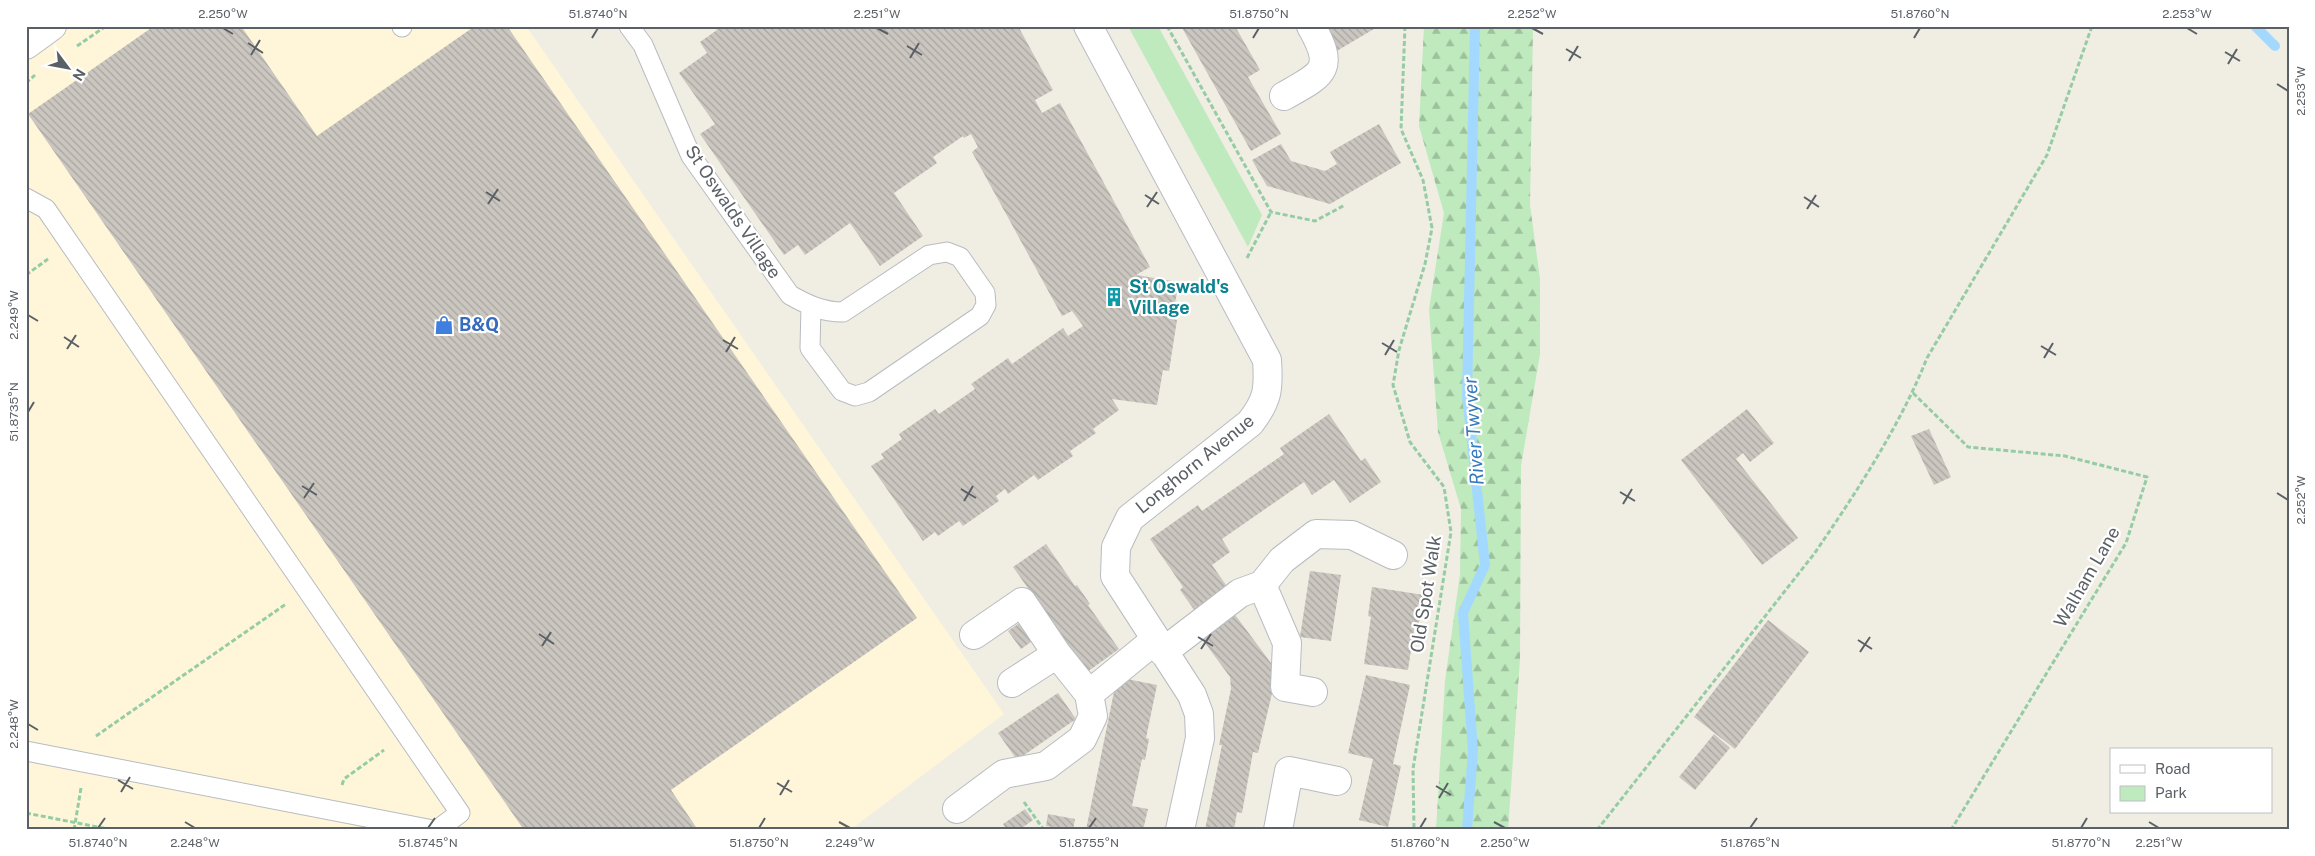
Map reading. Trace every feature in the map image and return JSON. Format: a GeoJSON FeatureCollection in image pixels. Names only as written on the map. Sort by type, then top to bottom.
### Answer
{"type":"FeatureCollection","features":[{"type":"Feature","properties":{"kind":"street"},"geometry":{"type":"LineString","coordinates":[[26,45],[52,26]]}},
{"type":"Feature","properties":{"kind":"street","name":"Longhorn Avenue"},"geometry":{"type":"LineString","coordinates":[[1088,26],[1267,360],[1269,386],[1263,406],[1250,424],[1130,518],[1116,546],[1115,576],[1192,695],[1199,714],[1200,738],[1180,830]]}},
{"type":"Feature","properties":{"kind":"street"},"geometry":{"type":"LineString","coordinates":[[1284,96],[1316,78],[1325,60],[1323,47],[1311,26]]}},
{"type":"Feature","properties":{"kind":"street"},"geometry":{"type":"LineString","coordinates":[[1089,694],[1240,593],[1262,585],[1282,560],[1316,534],[1352,534],[1393,555]]}},
{"type":"Feature","properties":{"kind":"street"},"geometry":{"type":"LineString","coordinates":[[1262,585],[1287,643],[1285,687],[1313,692]]}},
{"type":"Feature","properties":{"kind":"street"},"geometry":{"type":"LineString","coordinates":[[957,809],[1004,774],[1046,766],[1082,739],[1093,716],[1089,694],[1057,654],[1022,602],[974,635]]}},
{"type":"Feature","properties":{"kind":"street"},"geometry":{"type":"LineString","coordinates":[[1012,683],[1057,654]]}},
{"type":"Feature","properties":{"kind":"street"},"geometry":{"type":"LineString","coordinates":[[1278,830],[1289,771],[1337,781]]}},
{"type":"Feature","properties":{"kind":"lane","name":"St Oswalds Village"},"geometry":{"type":"LineString","coordinates":[[629,26],[643,45],[691,156],[790,295],[827,312],[843,312],[929,255],[947,252],[960,257],[985,292],[986,305],[980,316],[869,392],[854,396],[842,391],[810,348],[811,306]]}},
{"type":"Feature","properties":{"kind":"lane"},"geometry":{"type":"LineString","coordinates":[[26,198],[46,209],[460,813],[435,830],[85,764],[26,751]]}},
{"type":"Feature","properties":{"kind":"path"},"geometry":{"type":"LineString","coordinates":[[1166,26],[1271,212],[1316,221],[1345,205]]}},
{"type":"Feature","properties":{"kind":"path","name":"Old Spot Walk"},"geometry":{"type":"LineString","coordinates":[[1406,26],[1401,129],[1423,180],[1432,228],[1425,264],[1399,350],[1393,384],[1410,442],[1444,487],[1451,532],[1413,769],[1414,830]]}},
{"type":"Feature","properties":{"kind":"path"},"geometry":{"type":"LineString","coordinates":[[1597,830],[1814,554],[1841,514],[1913,393],[1927,358],[2047,155],[2092,26]]}},
{"type":"Feature","properties":{"kind":"path"},"geometry":{"type":"LineString","coordinates":[[1221,274],[1249,257],[1271,212]]}},
{"type":"Feature","properties":{"kind":"path","name":"Walham Lane"},"geometry":{"type":"LineString","coordinates":[[1913,393],[1968,448],[2065,456],[2147,477],[2126,543],[1951,830]]}},
{"type":"Feature","properties":{"kind":"path"},"geometry":{"type":"LineString","coordinates":[[74,830],[89,741],[306,590]]}},
{"type":"Feature","properties":{"kind":"path"},"geometry":{"type":"LineString","coordinates":[[337,811],[344,779],[406,735]]}},
{"type":"Feature","properties":{"kind":"path"},"geometry":{"type":"LineString","coordinates":[[26,813],[113,830]]}},
{"type":"Feature","properties":{"kind":"shaded area"},"geometry":{"type":"Polygon","coordinates":[[[26,26],[526,26],[1004,714],[850,830],[26,830],[26,26]]]}},
{"type":"Feature","properties":{"kind":"green space"},"geometry":{"type":"Polygon","coordinates":[[[1128,26],[1158,26],[1262,215],[1248,247],[1128,26]]]}},
{"type":"Feature","properties":{"kind":"green space"},"geometry":{"type":"Polygon","coordinates":[[[1424,26],[1533,26],[1530,205],[1540,279],[1540,354],[1521,466],[1520,659],[1508,830],[1436,830],[1445,681],[1460,574],[1461,509],[1438,432],[1429,309],[1444,213],[1419,126],[1424,26]]]}},
{"type":"Feature","properties":{"kind":"building","name":"B&Q"},"geometry":{"type":"Polygon","coordinates":[[[154,26],[241,26],[317,136],[475,26],[507,26],[917,618],[671,790],[698,830],[524,830],[28,114],[154,26]]]}},
{"type":"Feature","properties":{"kind":"building","name":"St Oswald's Village"},"geometry":{"type":"Polygon","coordinates":[[[714,26],[1018,26],[1053,90],[1035,100],[1042,113],[1060,103],[1150,267],[1136,275],[1179,282],[1172,319],[1177,320],[1169,371],[1163,370],[1157,405],[1112,399],[1119,410],[1093,429],[1096,433],[1070,451],[1073,456],[1038,480],[1034,475],[1008,494],[1005,489],[996,496],[999,501],[963,526],[959,521],[938,536],[935,532],[923,541],[871,466],[884,458],[881,454],[902,439],[899,434],[935,409],[939,414],[975,389],[971,384],[1008,358],[1012,364],[1063,328],[1068,336],[1083,326],[1072,311],[1062,316],[972,152],[978,147],[971,134],[964,138],[963,136],[933,157],[937,163],[894,193],[923,236],[880,266],[850,223],[805,255],[798,245],[784,255],[700,134],[715,124],[679,73],[707,53],[700,42],[717,30],[714,26]]]}},
{"type":"Feature","properties":{"kind":"building"},"geometry":{"type":"Polygon","coordinates":[[[1181,26],[1235,26],[1260,70],[1248,77],[1281,134],[1251,151],[1181,26]]]}},
{"type":"Feature","properties":{"kind":"building"},"geometry":{"type":"Polygon","coordinates":[[[1320,26],[1379,26],[1335,52],[1320,26]]]}},
{"type":"Feature","properties":{"kind":"building"},"geometry":{"type":"Polygon","coordinates":[[[1379,124],[1401,163],[1330,204],[1267,186],[1252,160],[1281,144],[1291,161],[1325,171],[1337,164],[1330,152],[1379,124]]]}},
{"type":"Feature","properties":{"kind":"building"},"geometry":{"type":"Polygon","coordinates":[[[1747,409],[1774,443],[1750,462],[1743,453],[1736,459],[1798,538],[1762,565],[1681,460],[1747,409]]]}},
{"type":"Feature","properties":{"kind":"building"},"geometry":{"type":"Polygon","coordinates":[[[1329,414],[1361,461],[1365,458],[1381,482],[1350,503],[1334,480],[1312,495],[1304,482],[1222,539],[1230,552],[1212,565],[1228,588],[1195,611],[1180,590],[1183,587],[1150,539],[1198,505],[1202,511],[1284,454],[1280,448],[1329,414]]]}},
{"type":"Feature","properties":{"kind":"building"},"geometry":{"type":"Polygon","coordinates":[[[1929,429],[1951,477],[1934,485],[1911,436],[1929,429]]]}},
{"type":"Feature","properties":{"kind":"building"},"geometry":{"type":"Polygon","coordinates":[[[1046,544],[1075,586],[1077,585],[1090,604],[1088,605],[1119,649],[1087,672],[1013,567],[1046,544]]]}},
{"type":"Feature","properties":{"kind":"building"},"geometry":{"type":"Polygon","coordinates":[[[1310,571],[1341,575],[1331,641],[1300,637],[1310,571]]]}},
{"type":"Feature","properties":{"kind":"building"},"geometry":{"type":"Polygon","coordinates":[[[1372,587],[1424,595],[1419,623],[1415,623],[1408,670],[1364,664],[1371,617],[1368,616],[1372,587]]]}},
{"type":"Feature","properties":{"kind":"building"},"geometry":{"type":"Polygon","coordinates":[[[1230,608],[1271,663],[1273,689],[1258,753],[1253,752],[1242,813],[1237,812],[1234,830],[1205,830],[1222,745],[1219,745],[1231,689],[1230,677],[1197,632],[1230,608]]]}},
{"type":"Feature","properties":{"kind":"building"},"geometry":{"type":"Polygon","coordinates":[[[1025,619],[1038,637],[1021,649],[1008,631],[1025,619]]]}},
{"type":"Feature","properties":{"kind":"building"},"geometry":{"type":"Polygon","coordinates":[[[1768,620],[1809,652],[1735,749],[1694,717],[1768,620]]]}},
{"type":"Feature","properties":{"kind":"building"},"geometry":{"type":"Polygon","coordinates":[[[1366,675],[1410,685],[1393,764],[1401,766],[1388,827],[1359,820],[1373,759],[1348,753],[1366,675]]]}},
{"type":"Feature","properties":{"kind":"building"},"geometry":{"type":"Polygon","coordinates":[[[1117,677],[1157,685],[1146,738],[1149,739],[1145,760],[1142,759],[1132,806],[1148,809],[1143,830],[1086,830],[1117,677]]]}},
{"type":"Feature","properties":{"kind":"building"},"geometry":{"type":"Polygon","coordinates":[[[1058,693],[1076,719],[1017,760],[998,733],[1058,693]]]}},
{"type":"Feature","properties":{"kind":"building"},"geometry":{"type":"Polygon","coordinates":[[[1714,734],[1730,748],[1695,790],[1679,777],[1714,734]]]}},
{"type":"Feature","properties":{"kind":"building"},"geometry":{"type":"Polygon","coordinates":[[[1025,809],[1033,820],[1019,830],[1007,830],[1003,824],[1025,809]]]}},
{"type":"Feature","properties":{"kind":"building"},"geometry":{"type":"Polygon","coordinates":[[[1048,814],[1075,819],[1073,830],[1046,826],[1048,814]]]}},
{"type":"Feature","properties":{"kind":"waterway","name":"River Twyver"},"geometry":{"type":"LineString","coordinates":[[1467,830],[1473,751],[1463,613],[1485,565],[1467,396],[1475,26]]}},
{"type":"Feature","properties":{"kind":"waterway"},"geometry":{"type":"LineString","coordinates":[[2255,26],[2275,46]]}},
{"type":"Feature","properties":{"kind":"place","name":"St Oswald's Village"},"geometry":{"type":"Point","coordinates":[1114,297]}},
{"type":"Feature","properties":{"kind":"place","name":"B&Q"},"geometry":{"type":"Point","coordinates":[444,325]}}]}
